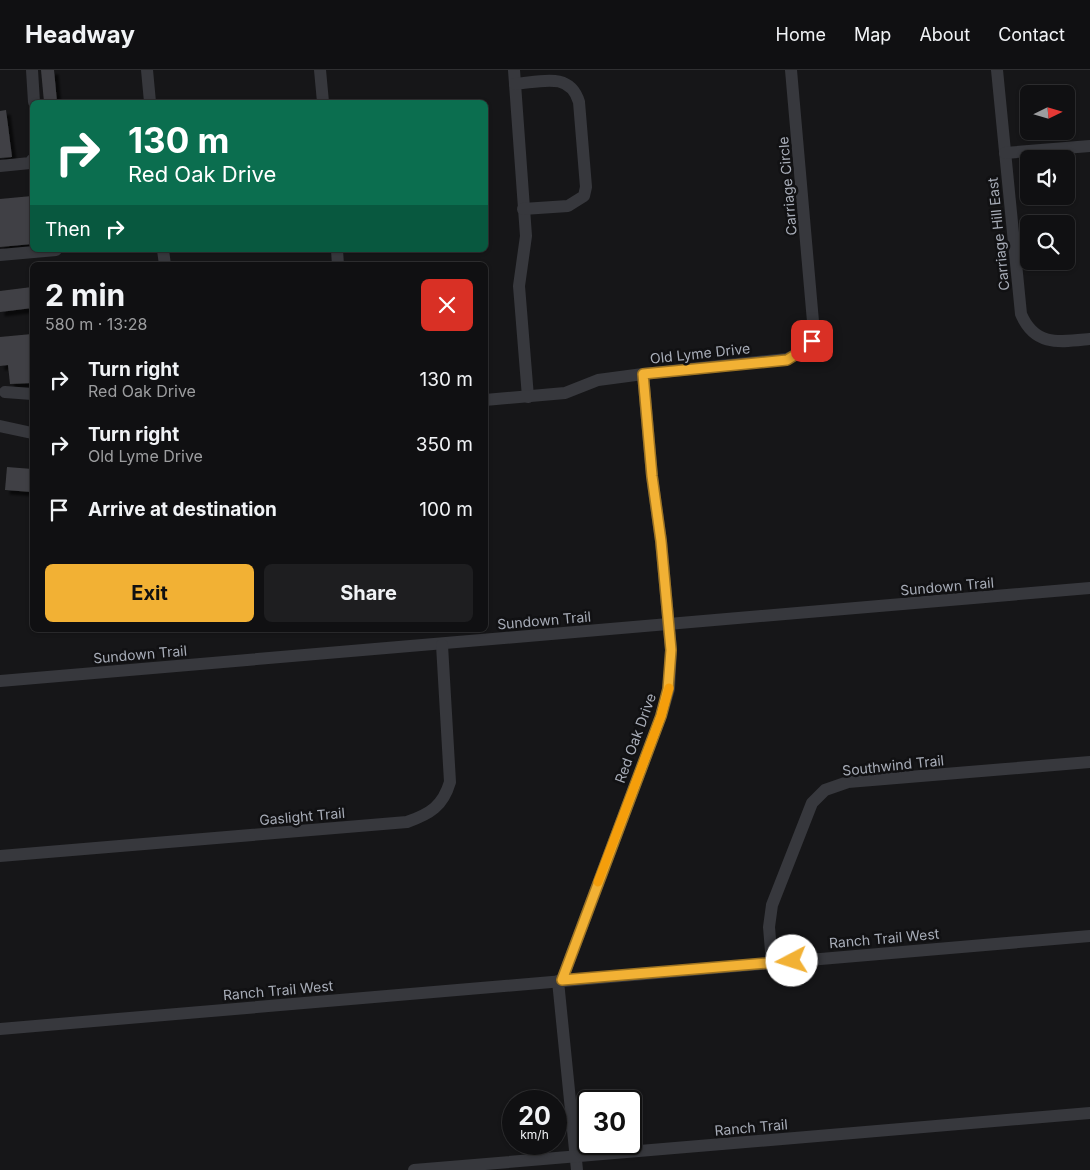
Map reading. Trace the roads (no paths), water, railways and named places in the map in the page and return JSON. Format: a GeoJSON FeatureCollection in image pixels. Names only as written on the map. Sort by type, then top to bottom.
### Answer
{"type":"FeatureCollection","features":[{"type":"Feature","properties":{"kind":"street"},"geometry":{"type":"LineString","coordinates":[[32,70],[34,100]]}},
{"type":"Feature","properties":{"kind":"street"},"geometry":{"type":"LineString","coordinates":[[146,70],[150,100]]}},
{"type":"Feature","properties":{"kind":"street"},"geometry":{"type":"LineString","coordinates":[[320,70],[323,100]]}},
{"type":"Feature","properties":{"kind":"street"},"geometry":{"type":"LineString","coordinates":[[514,70],[526,236],[519,286],[528,397]]}},
{"type":"Feature","properties":{"kind":"street","name":"Carriage Circle"},"geometry":{"type":"LineString","coordinates":[[792,70],[811,299]]}},
{"type":"Feature","properties":{"kind":"street","name":"Carriage Hill East"},"geometry":{"type":"LineString","coordinates":[[997,70],[1021,314],[1030,330],[1040,338],[1062,342],[1090,340]]}},
{"type":"Feature","properties":{"kind":"street"},"geometry":{"type":"LineString","coordinates":[[515,84],[559,80],[570,85],[576,92],[579,102],[586,187],[584,196],[568,206],[523,209]]}},
{"type":"Feature","properties":{"kind":"street"},"geometry":{"type":"LineString","coordinates":[[1005,153],[1090,146]]}},
{"type":"Feature","properties":{"kind":"street"},"geometry":{"type":"LineString","coordinates":[[0,166],[30,163]]}},
{"type":"Feature","properties":{"kind":"street"},"geometry":{"type":"LineString","coordinates":[[0,255],[34,252]]}},
{"type":"Feature","properties":{"kind":"street","name":"Old Lyme Drive"},"geometry":{"type":"LineString","coordinates":[[488,400],[565,393],[598,380],[643,374],[787,360],[806,348],[812,341],[814,333],[811,299]]}},
{"type":"Feature","properties":{"kind":"street","name":"Red Oak Drive"},"geometry":{"type":"LineString","coordinates":[[577,1170],[560,980],[661,716],[668,689],[670,670],[669,624],[661,541],[652,476],[643,374]]}},
{"type":"Feature","properties":{"kind":"street"},"geometry":{"type":"LineString","coordinates":[[6,392],[30,394]]}},
{"type":"Feature","properties":{"kind":"street"},"geometry":{"type":"LineString","coordinates":[[0,426],[30,433]]}},
{"type":"Feature","properties":{"kind":"street","name":"Sundown Trail"},"geometry":{"type":"LineString","coordinates":[[0,681],[1090,588]]}},
{"type":"Feature","properties":{"kind":"street","name":"Gaslight Trail"},"geometry":{"type":"LineString","coordinates":[[0,856],[407,822],[420,818],[432,811],[440,803],[447,793],[450,782],[442,644]]}},
{"type":"Feature","properties":{"kind":"street","name":"Southwind Trail"},"geometry":{"type":"LineString","coordinates":[[772,963],[770,927],[772,904],[812,804],[825,790],[848,782],[1090,762]]}},
{"type":"Feature","properties":{"kind":"street","name":"Ranch Trail West"},"geometry":{"type":"LineString","coordinates":[[0,1029],[1090,936]]}},
{"type":"Feature","properties":{"kind":"street","name":"Ranch Trail"},"geometry":{"type":"LineString","coordinates":[[414,1170],[1090,1113]]}}]}
